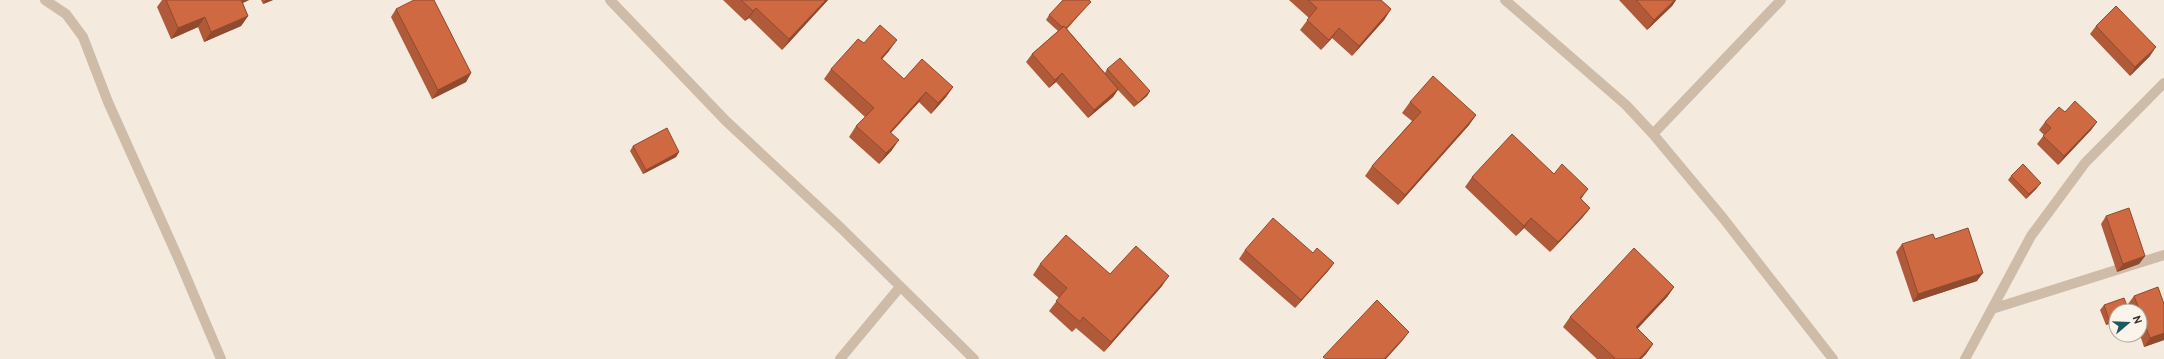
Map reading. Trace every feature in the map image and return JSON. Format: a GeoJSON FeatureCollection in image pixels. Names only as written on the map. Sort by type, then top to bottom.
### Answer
{"type":"FeatureCollection","features":[{"type":"Feature","properties":{"kind":"street"},"geometry":{"type":"LineString","coordinates":[[45,0],[66,14],[82,37],[108,102],[179,260],[221,359]]}},
{"type":"Feature","properties":{"kind":"street"},"geometry":{"type":"LineString","coordinates":[[610,0],[726,121],[842,228],[974,359]]}},
{"type":"Feature","properties":{"kind":"street"},"geometry":{"type":"LineString","coordinates":[[1505,0],[1626,105],[1653,134],[1723,218],[1833,359]]}},
{"type":"Feature","properties":{"kind":"street"},"geometry":{"type":"LineString","coordinates":[[1653,134],[1781,0]]}},
{"type":"Feature","properties":{"kind":"street"},"geometry":{"type":"LineString","coordinates":[[1965,359],[2031,236],[2085,163],[2164,83]]}},
{"type":"Feature","properties":{"kind":"street"},"geometry":{"type":"LineString","coordinates":[[1992,309],[2164,255]]}},
{"type":"Feature","properties":{"kind":"street"},"geometry":{"type":"LineString","coordinates":[[840,359],[900,287]]}},
{"type":"Feature","properties":{"kind":"building"},"geometry":{"type":"Polygon","coordinates":[[[166,0],[241,0],[248,16],[211,32],[205,17],[178,28],[166,0]]]}},
{"type":"Feature","properties":{"kind":"building"},"geometry":{"type":"Polygon","coordinates":[[[414,0],[434,0],[471,73],[438,90],[396,9],[414,0]]]}},
{"type":"Feature","properties":{"kind":"building"},"geometry":{"type":"Polygon","coordinates":[[[741,0],[826,0],[789,39],[756,8],[753,11],[741,0]]]}},
{"type":"Feature","properties":{"kind":"building"},"geometry":{"type":"Polygon","coordinates":[[[1063,0],[1089,0],[1091,2],[1066,28],[1064,26],[1062,27],[1049,15],[1063,0]]]}},
{"type":"Feature","properties":{"kind":"building"},"geometry":{"type":"Polygon","coordinates":[[[1308,0],[1381,0],[1391,9],[1359,46],[1339,28],[1329,40],[1307,20],[1317,8],[1308,0]]]}},
{"type":"Feature","properties":{"kind":"building"},"geometry":{"type":"Polygon","coordinates":[[[1636,0],[1675,0],[1654,20],[1636,0]]]}},
{"type":"Feature","properties":{"kind":"building"},"geometry":{"type":"Polygon","coordinates":[[[2116,6],[2156,47],[2135,67],[2096,26],[2116,6]]]}},
{"type":"Feature","properties":{"kind":"building"},"geometry":{"type":"Polygon","coordinates":[[[880,25],[897,40],[881,58],[904,79],[922,59],[953,87],[938,103],[926,92],[890,132],[899,140],[886,153],[856,126],[874,108],[831,69],[858,39],[864,43],[880,25]]]}},
{"type":"Feature","properties":{"kind":"building"},"geometry":{"type":"Polygon","coordinates":[[[1064,26],[1118,89],[1094,110],[1062,73],[1055,80],[1032,54],[1064,26]]]}},
{"type":"Feature","properties":{"kind":"building"},"geometry":{"type":"Polygon","coordinates":[[[1120,58],[1150,91],[1138,103],[1107,69],[1120,58]]]}},
{"type":"Feature","properties":{"kind":"building"},"geometry":{"type":"Polygon","coordinates":[[[1433,76],[1476,115],[1405,195],[1372,166],[1421,112],[1410,102],[1433,76]]]}},
{"type":"Feature","properties":{"kind":"building"},"geometry":{"type":"Polygon","coordinates":[[[2075,101],[2097,122],[2064,156],[2043,136],[2051,128],[2045,122],[2059,107],[2065,112],[2075,101]]]}},
{"type":"Feature","properties":{"kind":"building"},"geometry":{"type":"Polygon","coordinates":[[[667,128],[679,152],[646,170],[633,146],[667,128]]]}},
{"type":"Feature","properties":{"kind":"building"},"geometry":{"type":"Polygon","coordinates":[[[1512,134],[1554,174],[1562,164],[1588,189],[1580,198],[1590,208],[1558,242],[1531,218],[1524,226],[1472,177],[1512,134]]]}},
{"type":"Feature","properties":{"kind":"building"},"geometry":{"type":"Polygon","coordinates":[[[2023,164],[2041,183],[2029,194],[2011,176],[2023,164]]]}},
{"type":"Feature","properties":{"kind":"building"},"geometry":{"type":"Polygon","coordinates":[[[2129,208],[2145,256],[2123,264],[2106,216],[2129,208]]]}},
{"type":"Feature","properties":{"kind":"building"},"geometry":{"type":"Polygon","coordinates":[[[1273,218],[1313,253],[1317,248],[1334,263],[1301,300],[1245,250],[1273,218]]]}},
{"type":"Feature","properties":{"kind":"building"},"geometry":{"type":"Polygon","coordinates":[[[1968,228],[1983,273],[1918,294],[1902,244],[1933,234],[1935,239],[1968,228]]]}},
{"type":"Feature","properties":{"kind":"building"},"geometry":{"type":"Polygon","coordinates":[[[1066,235],[1110,274],[1136,246],[1169,276],[1111,342],[1083,317],[1080,322],[1056,301],[1067,288],[1040,264],[1066,235]]]}},
{"type":"Feature","properties":{"kind":"building"},"geometry":{"type":"Polygon","coordinates":[[[1634,248],[1674,287],[1636,327],[1653,344],[1639,359],[1616,359],[1570,317],[1634,248]]]}},
{"type":"Feature","properties":{"kind":"building"},"geometry":{"type":"Polygon","coordinates":[[[2158,287],[2164,304],[2164,333],[2150,338],[2148,333],[2148,303],[2137,303],[2134,296],[2158,287]]]}},
{"type":"Feature","properties":{"kind":"building"},"geometry":{"type":"Polygon","coordinates":[[[2124,298],[2126,303],[2110,303],[2124,298]]]}},
{"type":"Feature","properties":{"kind":"building"},"geometry":{"type":"Polygon","coordinates":[[[1377,300],[1409,332],[1384,359],[1326,359],[1323,357],[1377,300]]]}},
{"type":"Feature","properties":{"kind":"building"},"geometry":{"type":"Polygon","coordinates":[[[2108,304],[2108,317],[2104,305],[2108,304]]]}}]}
